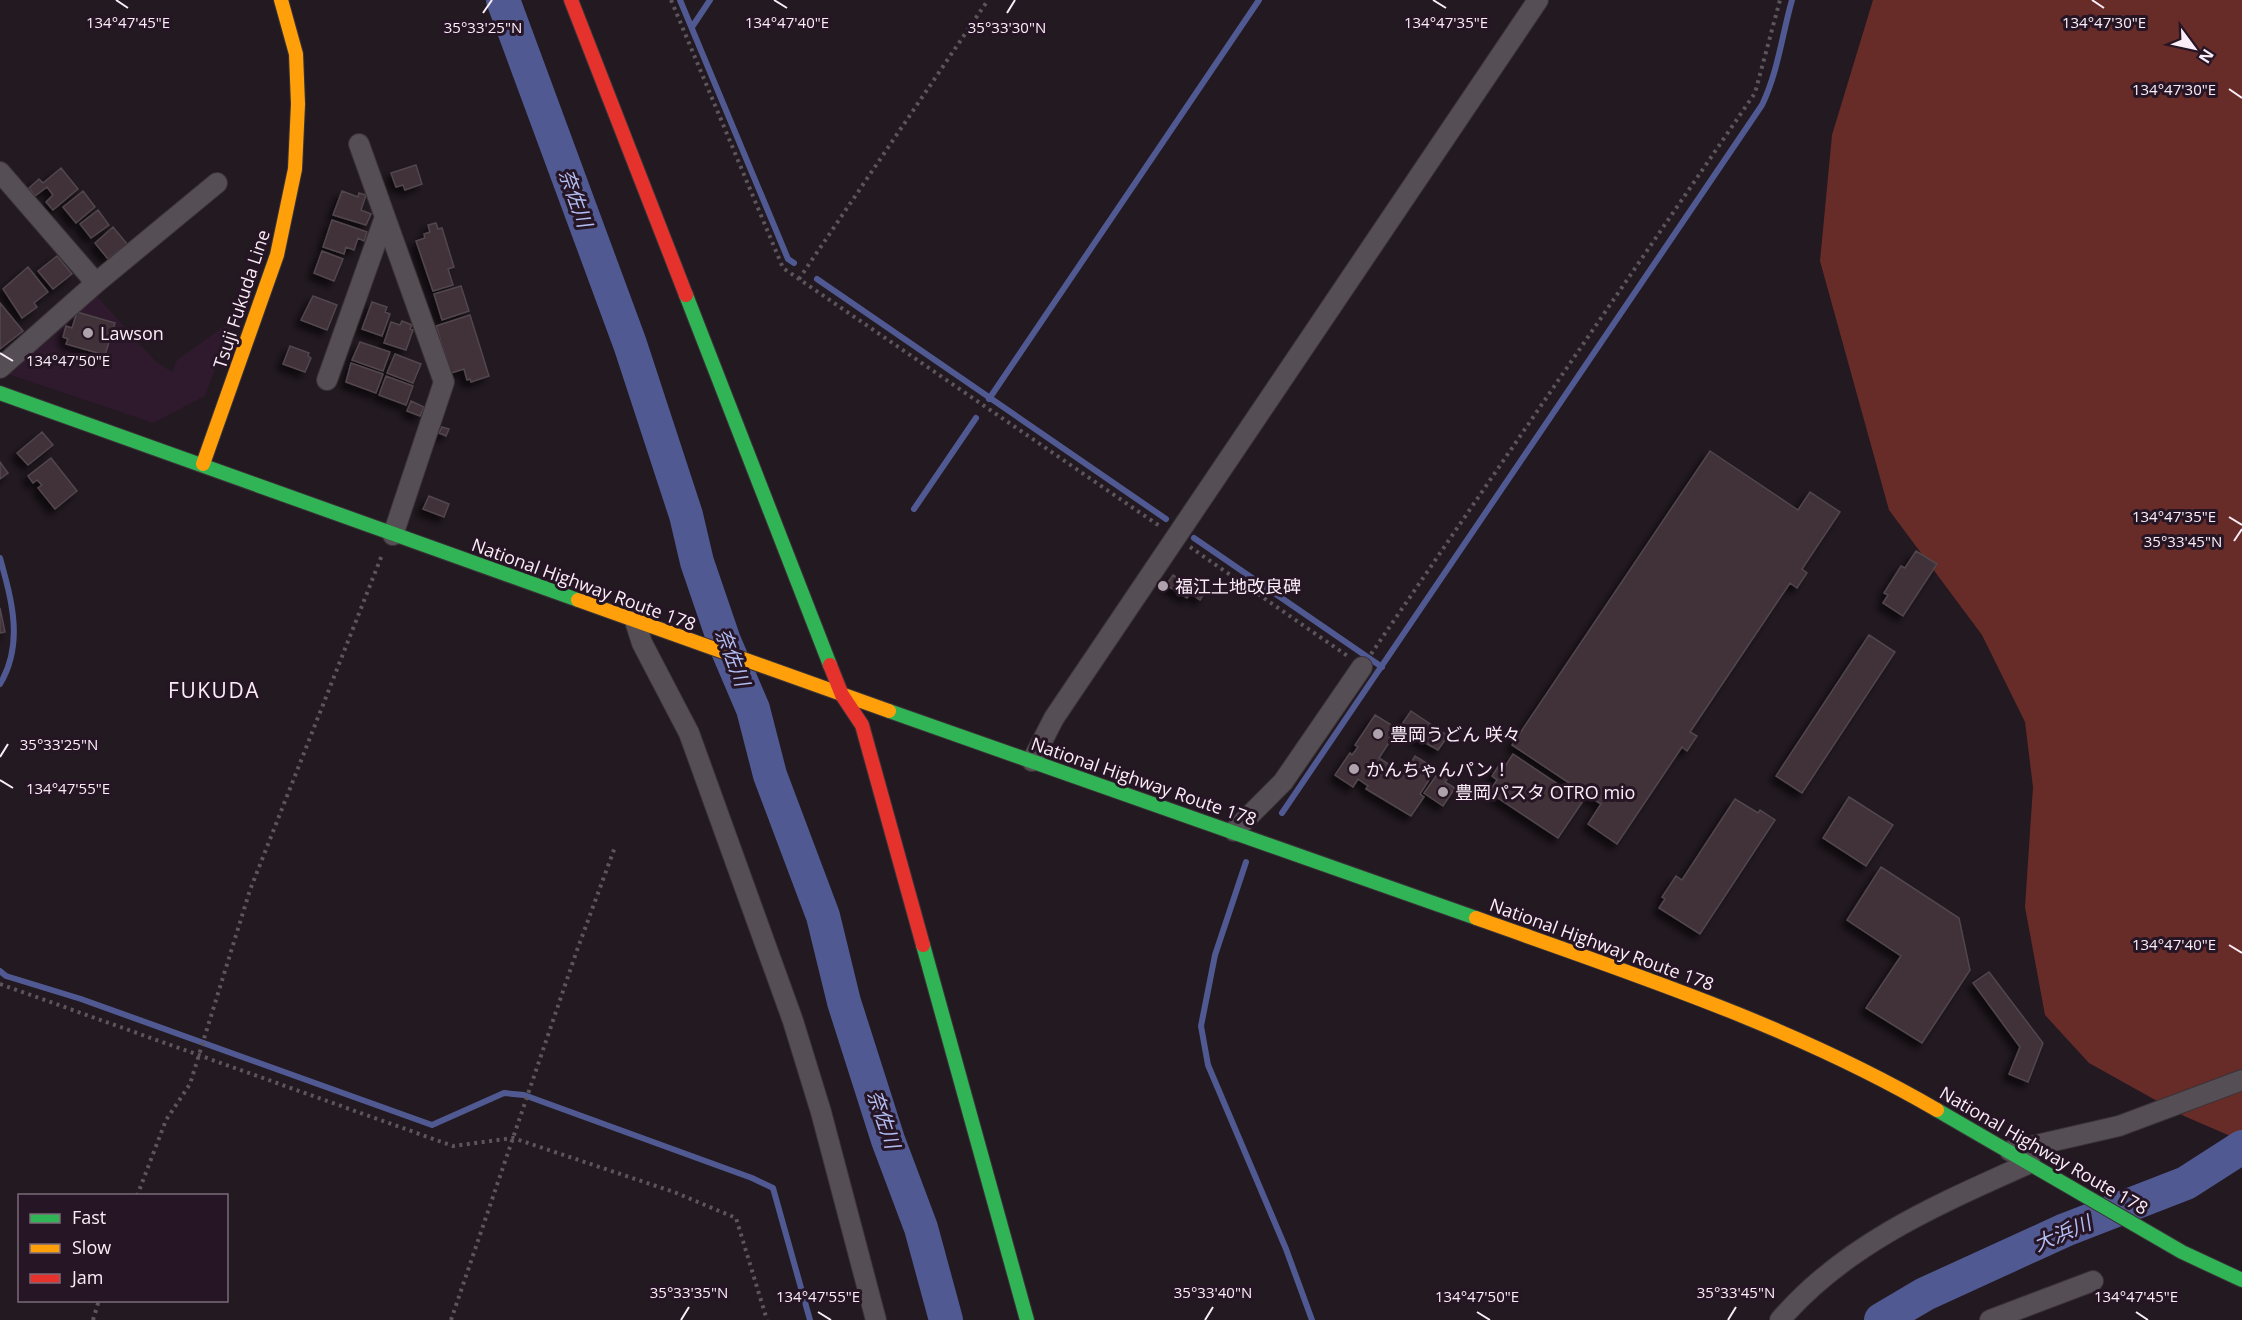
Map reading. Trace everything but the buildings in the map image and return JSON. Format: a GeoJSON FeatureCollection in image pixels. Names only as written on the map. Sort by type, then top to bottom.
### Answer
{"type":"FeatureCollection","features":[{"type":"Feature","properties":{"kind":"main road","name":"Tsuji Fukuda Line"},"geometry":{"type":"LineString","coordinates":[[203,464],[277,255],[295,169],[298,104],[296,54],[281,0]]}},
{"type":"Feature","properties":{"kind":"main road"},"geometry":{"type":"LineString","coordinates":[[572,0],[842,695],[862,725],[1027,1320]]}},
{"type":"Feature","properties":{"kind":"main road","name":"National Highway Route 178"},"geometry":{"type":"LineString","coordinates":[[0,393],[203,464],[392,535],[824,689],[1234,831],[1768,1025],[1876,1075],[2182,1252],[2212,1268],[2242,1280]]}},
{"type":"Feature","properties":{"kind":"street"},"geometry":{"type":"LineString","coordinates":[[1032,761],[1047,727],[1538,0]]}},
{"type":"Feature","properties":{"kind":"street"},"geometry":{"type":"LineString","coordinates":[[358,144],[444,382],[392,535]]}},
{"type":"Feature","properties":{"kind":"street"},"geometry":{"type":"LineString","coordinates":[[0,172],[96,283]]}},
{"type":"Feature","properties":{"kind":"street"},"geometry":{"type":"LineString","coordinates":[[0,368],[96,283],[217,183]]}},
{"type":"Feature","properties":{"kind":"street"},"geometry":{"type":"LineString","coordinates":[[327,380],[385,218]]}},
{"type":"Feature","properties":{"kind":"street"},"geometry":{"type":"LineString","coordinates":[[644,624],[642,643],[689,733],[793,1021],[821,1112],[876,1320]]}},
{"type":"Feature","properties":{"kind":"street"},"geometry":{"type":"LineString","coordinates":[[1234,831],[1283,782],[1362,667]]}},
{"type":"Feature","properties":{"kind":"street"},"geometry":{"type":"LineString","coordinates":[[2010,1151],[2119,1126],[2242,1080]]}},
{"type":"Feature","properties":{"kind":"street"},"geometry":{"type":"LineString","coordinates":[[1780,1320],[1821,1279],[1855,1252],[1929,1209],[2030,1162]]}},
{"type":"Feature","properties":{"kind":"street"},"geometry":{"type":"LineString","coordinates":[[1990,1320],[2092,1281]]}},
{"type":"Feature","properties":{"kind":"path"},"geometry":{"type":"LineString","coordinates":[[671,0],[783,268],[1362,667],[1755,93],[1780,0]]}},
{"type":"Feature","properties":{"kind":"path"},"geometry":{"type":"LineString","coordinates":[[800,279],[988,0]]}},
{"type":"Feature","properties":{"kind":"path"},"geometry":{"type":"LineString","coordinates":[[138,1194],[166,1120],[190,1084],[250,890],[392,535]]}},
{"type":"Feature","properties":{"kind":"path"},"geometry":{"type":"LineString","coordinates":[[451,1320],[615,847]]}},
{"type":"Feature","properties":{"kind":"path"},"geometry":{"type":"LineString","coordinates":[[0,984],[453,1146],[513,1138],[674,1192],[736,1218],[767,1320]]}},
{"type":"Feature","properties":{"kind":"path"},"geometry":{"type":"LineString","coordinates":[[93,1320],[98,1302]]}},
{"type":"Feature","properties":{"kind":"shaded area"},"geometry":{"type":"Polygon","coordinates":[[[1873,0],[2242,0],[2242,1141],[2184,1116],[2089,1063],[2045,1015],[2025,907],[2033,787],[2025,722],[1982,635],[1889,510],[1820,261],[1832,135],[1873,0]]]}},
{"type":"Feature","properties":{"kind":"shaded area"},"geometry":{"type":"Polygon","coordinates":[[[95,294],[155,361],[172,372],[177,360],[234,319],[205,396],[153,423],[8,374],[95,294]]]}},
{"type":"Feature","properties":{"kind":"waterway","name":"奈佐川"},"geometry":{"type":"LineString","coordinates":[[503,0],[630,344],[686,515],[697,562],[724,641],[753,709],[770,775],[823,916],[844,1002],[888,1140],[921,1228],[946,1320]]}},
{"type":"Feature","properties":{"kind":"waterway"},"geometry":{"type":"LineString","coordinates":[[680,0],[788,259],[794,263]]}},
{"type":"Feature","properties":{"kind":"waterway"},"geometry":{"type":"LineString","coordinates":[[692,27],[710,0]]}},
{"type":"Feature","properties":{"kind":"waterway"},"geometry":{"type":"LineString","coordinates":[[989,399],[1259,0]]}},
{"type":"Feature","properties":{"kind":"waterway"},"geometry":{"type":"LineString","coordinates":[[1282,813],[1762,105],[1776,67],[1792,0]]}},
{"type":"Feature","properties":{"kind":"waterway"},"geometry":{"type":"LineString","coordinates":[[817,279],[1166,519]]}},
{"type":"Feature","properties":{"kind":"waterway"},"geometry":{"type":"LineString","coordinates":[[914,509],[976,418]]}},
{"type":"Feature","properties":{"kind":"waterway"},"geometry":{"type":"LineString","coordinates":[[1194,538],[1382,667]]}},
{"type":"Feature","properties":{"kind":"waterway"},"geometry":{"type":"LineString","coordinates":[[0,558],[14,622],[12,653],[0,684]]}},
{"type":"Feature","properties":{"kind":"waterway"},"geometry":{"type":"LineString","coordinates":[[1246,862],[1215,955],[1201,1026],[1208,1065],[1286,1249],[1312,1320]]}},
{"type":"Feature","properties":{"kind":"waterway"},"geometry":{"type":"LineString","coordinates":[[0,971],[6,976],[81,999],[432,1125],[504,1093],[524,1095],[752,1178],[773,1188],[810,1320]]}},
{"type":"Feature","properties":{"kind":"waterway","name":"大浜川"},"geometry":{"type":"LineString","coordinates":[[1881,1320],[1925,1294],[2065,1230],[2186,1183],[2242,1147]]}},
{"type":"Feature","properties":{"kind":"traffic: fast"},"geometry":{"type":"LineString","coordinates":[[686,295],[830,665]]}},
{"type":"Feature","properties":{"kind":"traffic: fast"},"geometry":{"type":"LineString","coordinates":[[0,393],[578,600]]}},
{"type":"Feature","properties":{"kind":"traffic: fast"},"geometry":{"type":"LineString","coordinates":[[889,711],[1476,918]]}},
{"type":"Feature","properties":{"kind":"traffic: fast"},"geometry":{"type":"LineString","coordinates":[[923,945],[1027,1320]]}},
{"type":"Feature","properties":{"kind":"traffic: fast"},"geometry":{"type":"LineString","coordinates":[[1937,1110],[2182,1252],[2242,1280]]}},
{"type":"Feature","properties":{"kind":"traffic: slow"},"geometry":{"type":"LineString","coordinates":[[203,464],[277,255],[295,169],[298,104],[296,54],[281,0]]}},
{"type":"Feature","properties":{"kind":"traffic: slow"},"geometry":{"type":"LineString","coordinates":[[578,600],[889,711]]}},
{"type":"Feature","properties":{"kind":"traffic: slow"},"geometry":{"type":"LineString","coordinates":[[1476,918],[1653,981],[1769,1027],[1826,1052],[1937,1110]]}},
{"type":"Feature","properties":{"kind":"traffic: jam"},"geometry":{"type":"LineString","coordinates":[[571,0],[686,295]]}},
{"type":"Feature","properties":{"kind":"traffic: jam"},"geometry":{"type":"LineString","coordinates":[[830,665],[842,695],[862,725],[923,945]]}},
{"type":"Feature","properties":{"kind":"place","name":"Lawson"},"geometry":{"type":"Point","coordinates":[88,333]}},
{"type":"Feature","properties":{"kind":"place","name":"福江土地改良碑"},"geometry":{"type":"Point","coordinates":[1163,586]}},
{"type":"Feature","properties":{"kind":"place","name":"豊岡うどん 咲々"},"geometry":{"type":"Point","coordinates":[1378,734]}},
{"type":"Feature","properties":{"kind":"place","name":"かんちゃんパン！"},"geometry":{"type":"Point","coordinates":[1354,769]}},
{"type":"Feature","properties":{"kind":"place","name":"豊岡パスタ OTRO mio"},"geometry":{"type":"Point","coordinates":[1443,792]}},
{"type":"Feature","properties":{"kind":"district","name":"FUKUDA"},"geometry":{"type":"Point","coordinates":[214,690]}}]}
